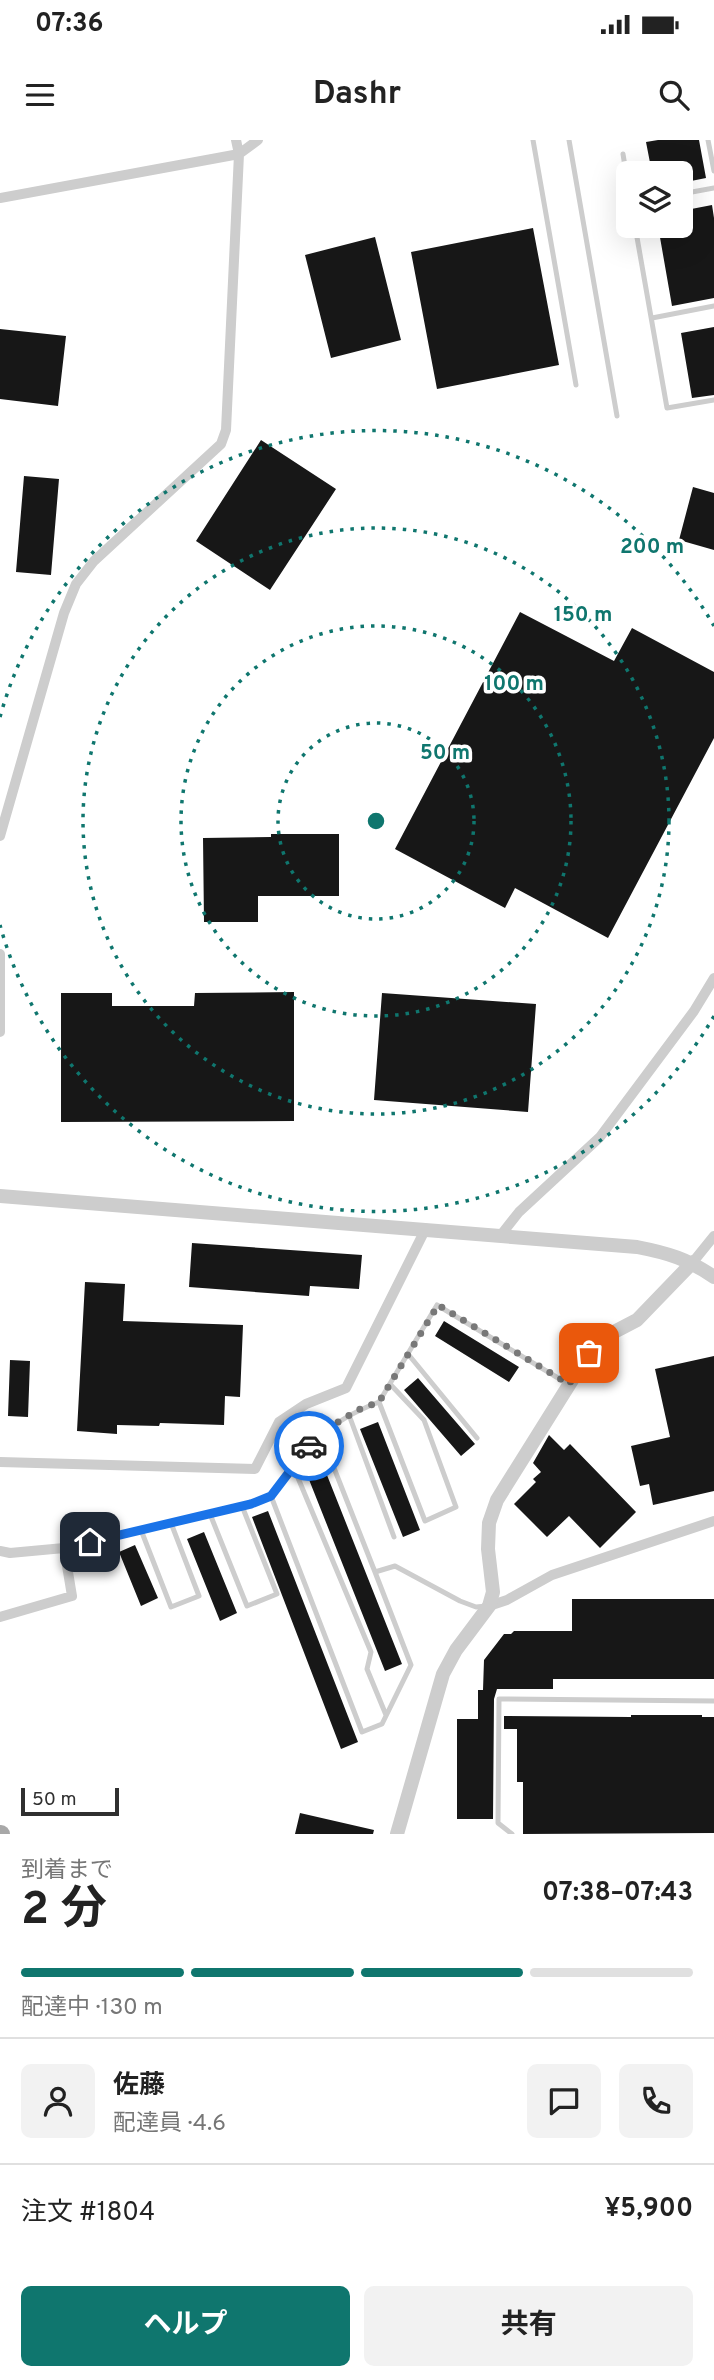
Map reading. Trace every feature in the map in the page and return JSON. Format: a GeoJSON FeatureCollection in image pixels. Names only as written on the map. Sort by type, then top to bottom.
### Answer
{"type":"FeatureCollection","features":[{"type":"Feature","properties":{"kind":"street"},"geometry":{"type":"LineString","coordinates":[[0,836],[64,613],[76,584],[94,561],[221,443],[226,430],[239,154],[236,140]]}},
{"type":"Feature","properties":{"kind":"street"},"geometry":{"type":"LineString","coordinates":[[0,198],[239,154],[258,140]]}},
{"type":"Feature","properties":{"kind":"street"},"geometry":{"type":"LineString","coordinates":[[0,954],[0,1032]]}},
{"type":"Feature","properties":{"kind":"street"},"geometry":{"type":"LineString","coordinates":[[500,1236],[519,1212],[600,1137],[694,1011],[714,978]]}},
{"type":"Feature","properties":{"kind":"street"},"geometry":{"type":"LineString","coordinates":[[0,1196],[637,1247],[665,1252],[693,1262],[714,1277]]}},
{"type":"Feature","properties":{"kind":"street"},"geometry":{"type":"LineString","coordinates":[[0,1462],[255,1469],[279,1422],[306,1404],[346,1388],[425,1230]]}},
{"type":"Feature","properties":{"kind":"street"},"geometry":{"type":"LineString","coordinates":[[397,1834],[443,1674],[456,1650],[489,1606],[493,1592],[488,1549],[489,1523],[497,1500],[589,1353],[614,1332],[636,1320],[693,1262],[714,1236]]}},
{"type":"Feature","properties":{"kind":"street"},"geometry":{"type":"LineString","coordinates":[[489,1606],[507,1600],[552,1575],[714,1521]]}},
{"type":"Feature","properties":{"kind":"street"},"geometry":{"type":"LineString","coordinates":[[0,1551],[10,1553],[64,1548],[72,1596],[0,1617]]}},
{"type":"Feature","properties":{"kind":"lane"},"geometry":{"type":"LineString","coordinates":[[533,140],[576,385]]}},
{"type":"Feature","properties":{"kind":"lane"},"geometry":{"type":"LineString","coordinates":[[569,140],[617,416]]}},
{"type":"Feature","properties":{"kind":"lane"},"geometry":{"type":"LineString","coordinates":[[708,140],[714,171]]}},
{"type":"Feature","properties":{"kind":"lane"},"geometry":{"type":"LineString","coordinates":[[623,154],[624,161]]}},
{"type":"Feature","properties":{"kind":"lane"},"geometry":{"type":"LineString","coordinates":[[693,192],[714,188]]}},
{"type":"Feature","properties":{"kind":"lane"},"geometry":{"type":"LineString","coordinates":[[637,238],[667,408],[714,400]]}},
{"type":"Feature","properties":{"kind":"lane"},"geometry":{"type":"LineString","coordinates":[[652,318],[714,306]]}},
{"type":"Feature","properties":{"kind":"lane"},"geometry":{"type":"LineString","coordinates":[[64,1548],[242,1506],[271,1496],[306,1449],[321,1435],[349,1415],[379,1402],[438,1305],[569,1384]]}},
{"type":"Feature","properties":{"kind":"lane"},"geometry":{"type":"LineString","coordinates":[[408,1354],[477,1438]]}},
{"type":"Feature","properties":{"kind":"lane"},"geometry":{"type":"LineString","coordinates":[[379,1402],[425,1521],[456,1507],[424,1420],[390,1384]]}},
{"type":"Feature","properties":{"kind":"lane"},"geometry":{"type":"LineString","coordinates":[[349,1415],[394,1537]]}},
{"type":"Feature","properties":{"kind":"lane"},"geometry":{"type":"LineString","coordinates":[[271,1496],[362,1732],[382,1724],[411,1665],[321,1435]]}},
{"type":"Feature","properties":{"kind":"lane"},"geometry":{"type":"LineString","coordinates":[[293,1466],[371,1652],[367,1669],[386,1715]]}},
{"type":"Feature","properties":{"kind":"lane"},"geometry":{"type":"LineString","coordinates":[[210,1514],[247,1606],[277,1594],[242,1506]]}},
{"type":"Feature","properties":{"kind":"lane"},"geometry":{"type":"LineString","coordinates":[[141,1530],[171,1607],[199,1596],[171,1523]]}},
{"type":"Feature","properties":{"kind":"lane"},"geometry":{"type":"LineString","coordinates":[[375,1572],[395,1566],[460,1601],[476,1607],[489,1606]]}},
{"type":"Feature","properties":{"kind":"lane"},"geometry":{"type":"LineString","coordinates":[[512,1834],[498,1823],[499,1699],[714,1700]]}},
{"type":"Feature","properties":{"kind":"building"},"geometry":{"type":"Polygon","coordinates":[[[699,140],[706,178],[693,181],[693,161],[650,161],[646,142],[699,140]]]}},
{"type":"Feature","properties":{"kind":"building"},"geometry":{"type":"Polygon","coordinates":[[[712,205],[714,298],[672,306],[660,238],[693,238],[693,209],[712,205]]]}},
{"type":"Feature","properties":{"kind":"building"},"geometry":{"type":"Polygon","coordinates":[[[533,228],[559,365],[437,389],[411,252],[533,228]]]}},
{"type":"Feature","properties":{"kind":"building"},"geometry":{"type":"Polygon","coordinates":[[[375,237],[401,340],[331,358],[305,255],[375,237]]]}},
{"type":"Feature","properties":{"kind":"building"},"geometry":{"type":"Polygon","coordinates":[[[714,327],[714,395],[692,398],[681,333],[714,327]]]}},
{"type":"Feature","properties":{"kind":"building"},"geometry":{"type":"Polygon","coordinates":[[[0,329],[66,336],[58,406],[0,399],[0,329]]]}},
{"type":"Feature","properties":{"kind":"building"},"geometry":{"type":"Polygon","coordinates":[[[261,440],[336,489],[270,590],[196,541],[261,440]]]}},
{"type":"Feature","properties":{"kind":"building"},"geometry":{"type":"Polygon","coordinates":[[[24,476],[59,479],[51,575],[16,572],[24,476]]]}},
{"type":"Feature","properties":{"kind":"building"},"geometry":{"type":"Polygon","coordinates":[[[693,487],[714,493],[714,550],[679,540],[693,487]]]}},
{"type":"Feature","properties":{"kind":"building"},"geometry":{"type":"Polygon","coordinates":[[[520,612],[614,661],[632,628],[714,672],[714,738],[608,938],[515,888],[505,908],[395,849],[520,612]]]}},
{"type":"Feature","properties":{"kind":"building"},"geometry":{"type":"Polygon","coordinates":[[[271,834],[339,834],[339,896],[258,896],[258,922],[204,922],[203,838],[271,837],[271,834]]]}},
{"type":"Feature","properties":{"kind":"building"},"geometry":{"type":"Polygon","coordinates":[[[294,992],[294,1121],[61,1122],[61,993],[112,993],[112,1006],[194,1006],[195,993],[294,992]]]}},
{"type":"Feature","properties":{"kind":"building"},"geometry":{"type":"Polygon","coordinates":[[[382,993],[536,1004],[528,1112],[374,1100],[382,993]]]}},
{"type":"Feature","properties":{"kind":"building"},"geometry":{"type":"Polygon","coordinates":[[[192,1243],[362,1255],[359,1289],[310,1286],[309,1296],[189,1287],[192,1243]]]}},
{"type":"Feature","properties":{"kind":"building"},"geometry":{"type":"Polygon","coordinates":[[[85,1282],[125,1284],[123,1321],[243,1325],[240,1397],[225,1396],[224,1425],[117,1425],[117,1434],[77,1431],[85,1282]]]}},
{"type":"Feature","properties":{"kind":"building"},"geometry":{"type":"Polygon","coordinates":[[[444,1321],[519,1367],[509,1382],[435,1336],[444,1321]]]}},
{"type":"Feature","properties":{"kind":"building"},"geometry":{"type":"Polygon","coordinates":[[[714,1356],[714,1491],[653,1505],[649,1484],[640,1486],[631,1446],[670,1437],[655,1369],[714,1356]]]}},
{"type":"Feature","properties":{"kind":"building"},"geometry":{"type":"Polygon","coordinates":[[[10,1360],[30,1361],[28,1417],[8,1416],[10,1360]]]}},
{"type":"Feature","properties":{"kind":"building"},"geometry":{"type":"Polygon","coordinates":[[[418,1378],[475,1444],[461,1456],[404,1390],[418,1378]]]}},
{"type":"Feature","properties":{"kind":"building"},"geometry":{"type":"Polygon","coordinates":[[[378,1422],[420,1530],[403,1537],[360,1429],[378,1422]]]}},
{"type":"Feature","properties":{"kind":"building"},"geometry":{"type":"Polygon","coordinates":[[[549,1435],[564,1450],[570,1444],[636,1512],[600,1548],[569,1516],[547,1537],[514,1504],[536,1482],[533,1479],[541,1472],[533,1463],[549,1435]]]}},
{"type":"Feature","properties":{"kind":"building"},"geometry":{"type":"Polygon","coordinates":[[[321,1460],[402,1664],[385,1671],[304,1467],[321,1460]]]}},
{"type":"Feature","properties":{"kind":"building"},"geometry":{"type":"Polygon","coordinates":[[[268,1511],[358,1742],[341,1749],[252,1517],[268,1511]]]}},
{"type":"Feature","properties":{"kind":"building"},"geometry":{"type":"Polygon","coordinates":[[[204,1532],[237,1613],[220,1621],[187,1539],[204,1532]]]}},
{"type":"Feature","properties":{"kind":"building"},"geometry":{"type":"Polygon","coordinates":[[[135,1545],[158,1598],[141,1606],[119,1552],[135,1545]]]}},
{"type":"Feature","properties":{"kind":"building"},"geometry":{"type":"Polygon","coordinates":[[[572,1599],[714,1599],[714,1679],[553,1679],[553,1689],[497,1689],[494,1699],[493,1819],[457,1819],[457,1719],[478,1719],[478,1690],[483,1690],[484,1660],[504,1634],[514,1631],[572,1631],[572,1599]]]}},
{"type":"Feature","properties":{"kind":"building"},"geometry":{"type":"Polygon","coordinates":[[[504,1716],[714,1717],[714,1833],[523,1834],[523,1782],[517,1782],[517,1729],[504,1729],[504,1716]]]}},
{"type":"Feature","properties":{"kind":"building"},"geometry":{"type":"Polygon","coordinates":[[[300,1813],[374,1830],[373,1834],[295,1834],[300,1813]]]}},
{"type":"Feature","properties":{"kind":"way so far"},"geometry":{"type":"LineString","coordinates":[[309,1446],[330,1427],[358,1410],[379,1402],[438,1305],[569,1384],[589,1353]]}},
{"type":"Feature","properties":{"kind":"route"},"geometry":{"type":"LineString","coordinates":[[90,1542],[251,1504],[271,1496],[309,1446]]}}]}
